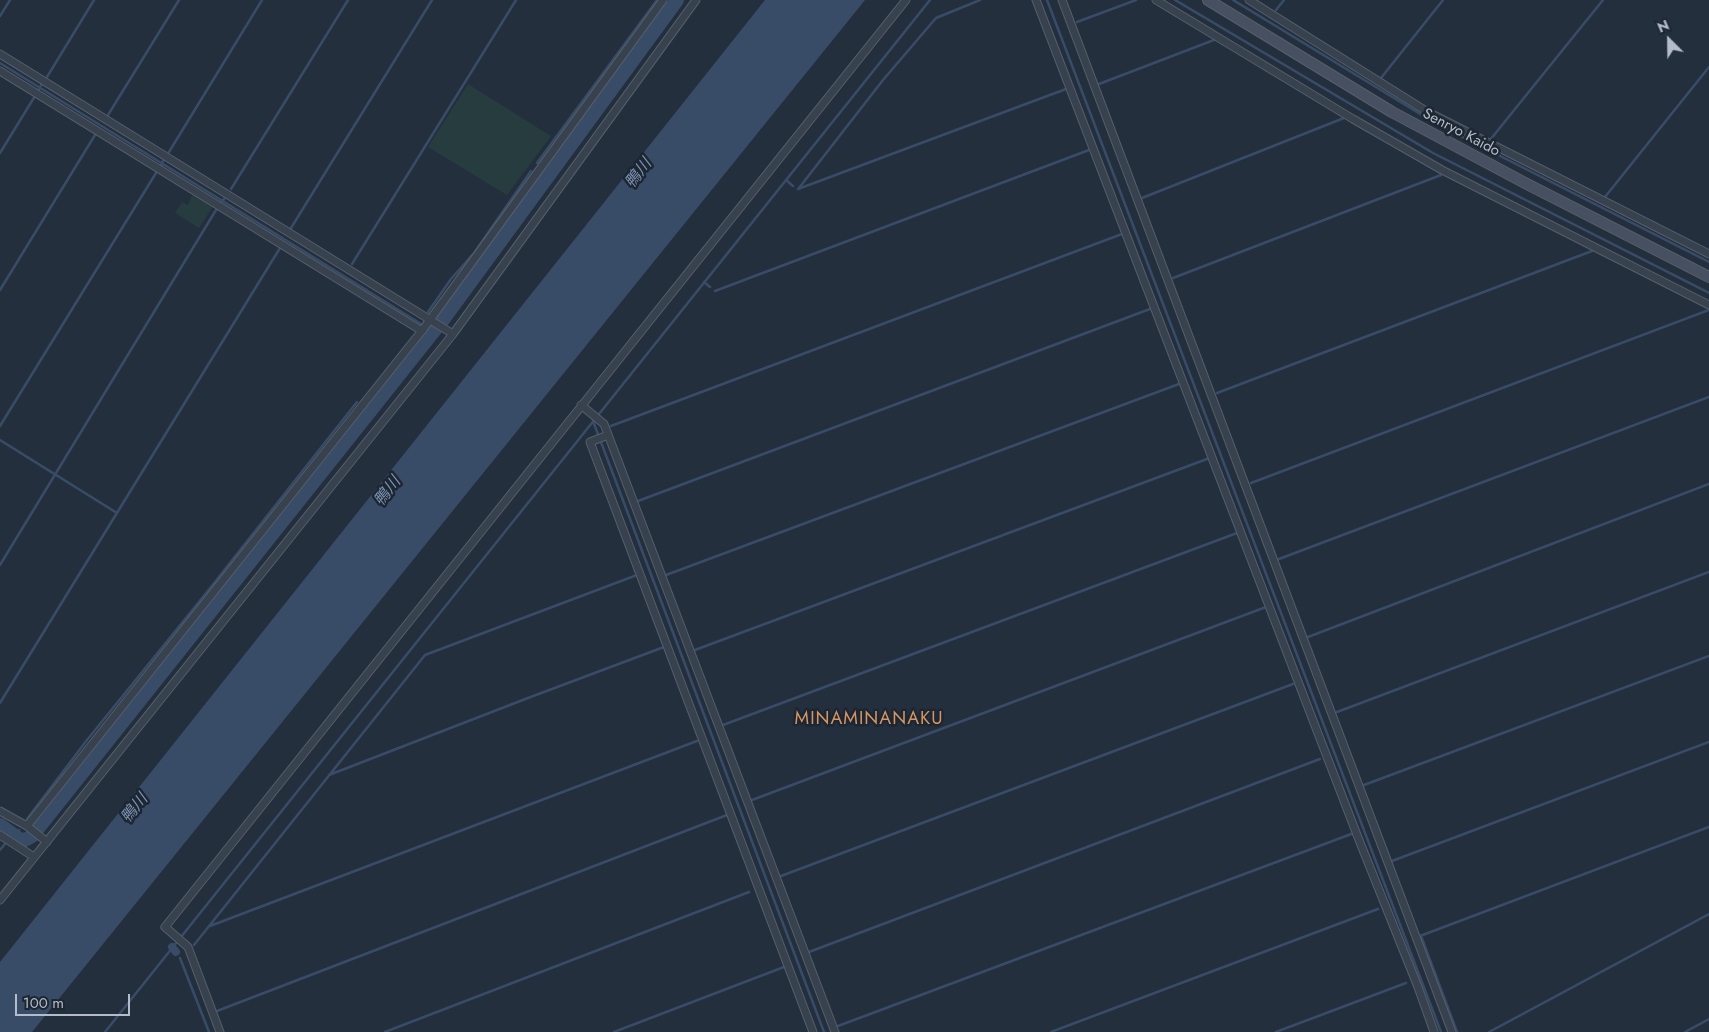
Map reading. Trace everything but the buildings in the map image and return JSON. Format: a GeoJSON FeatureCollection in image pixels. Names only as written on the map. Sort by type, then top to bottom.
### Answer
{"type":"FeatureCollection","features":[{"type":"Feature","properties":{"kind":"street"},"geometry":{"type":"LineString","coordinates":[[29,827],[428,325],[663,0]]}},
{"type":"Feature","properties":{"kind":"street"},"geometry":{"type":"LineString","coordinates":[[0,900],[453,334],[696,0]]}},
{"type":"Feature","properties":{"kind":"street"},"geometry":{"type":"LineString","coordinates":[[220,1032],[188,947],[165,927],[583,407],[906,0]]}},
{"type":"Feature","properties":{"kind":"street"},"geometry":{"type":"LineString","coordinates":[[1036,0],[1434,1032]]}},
{"type":"Feature","properties":{"kind":"street"},"geometry":{"type":"LineString","coordinates":[[1062,0],[1452,1032]]}},
{"type":"Feature","properties":{"kind":"street"},"geometry":{"type":"LineString","coordinates":[[1156,0],[1442,170],[1709,305]]}},
{"type":"Feature","properties":{"kind":"street","name":"Senryo Kaido"},"geometry":{"type":"LineString","coordinates":[[1208,0],[1392,112],[1525,183],[1709,277]]}},
{"type":"Feature","properties":{"kind":"street"},"geometry":{"type":"LineString","coordinates":[[1249,0],[1426,111],[1709,254]]}},
{"type":"Feature","properties":{"kind":"street"},"geometry":{"type":"LineString","coordinates":[[0,54],[428,325]]}},
{"type":"Feature","properties":{"kind":"street"},"geometry":{"type":"LineString","coordinates":[[0,71],[428,325],[443,328],[453,334]]}},
{"type":"Feature","properties":{"kind":"street"},"geometry":{"type":"LineString","coordinates":[[583,407],[602,423],[602,437],[835,1032]]}},
{"type":"Feature","properties":{"kind":"street"},"geometry":{"type":"LineString","coordinates":[[602,437],[590,442],[813,1032]]}},
{"type":"Feature","properties":{"kind":"street"},"geometry":{"type":"LineString","coordinates":[[0,811],[29,827],[47,842]]}},
{"type":"Feature","properties":{"kind":"street"},"geometry":{"type":"LineString","coordinates":[[0,836],[34,857]]}},
{"type":"Feature","properties":{"kind":"green space"},"geometry":{"type":"Polygon","coordinates":[[[468,84],[551,136],[507,195],[428,147],[468,84]]]}},
{"type":"Feature","properties":{"kind":"green space"},"geometry":{"type":"Polygon","coordinates":[[[194,195],[212,208],[199,228],[175,213],[182,202],[188,205],[191,197],[194,195]]]}},
{"type":"Feature","properties":{"kind":"water","name":"鴨川"},"geometry":{"type":"Polygon","coordinates":[[[765,0],[865,0],[32,1032],[0,1032],[0,962],[765,0]]]}},
{"type":"Feature","properties":{"kind":"waterway"},"geometry":{"type":"LineString","coordinates":[[0,16],[10,0]]}},
{"type":"Feature","properties":{"kind":"waterway"},"geometry":{"type":"LineString","coordinates":[[47,77],[94,0]]}},
{"type":"Feature","properties":{"kind":"waterway"},"geometry":{"type":"LineString","coordinates":[[108,115],[179,0]]}},
{"type":"Feature","properties":{"kind":"waterway"},"geometry":{"type":"LineString","coordinates":[[169,152],[262,0]]}},
{"type":"Feature","properties":{"kind":"waterway"},"geometry":{"type":"LineString","coordinates":[[231,189],[348,0]]}},
{"type":"Feature","properties":{"kind":"waterway"},"geometry":{"type":"LineString","coordinates":[[291,228],[432,0]]}},
{"type":"Feature","properties":{"kind":"waterway"},"geometry":{"type":"LineString","coordinates":[[352,264],[516,0]]}},
{"type":"Feature","properties":{"kind":"waterway"},"geometry":{"type":"LineString","coordinates":[[537,163],[657,0]]}},
{"type":"Feature","properties":{"kind":"waterway"},"geometry":{"type":"LineString","coordinates":[[0,825],[19,839],[25,840],[32,836],[442,321],[677,0]]}},
{"type":"Feature","properties":{"kind":"waterway"},"geometry":{"type":"LineString","coordinates":[[105,1032],[930,0]]}},
{"type":"Feature","properties":{"kind":"waterway"},"geometry":{"type":"LineString","coordinates":[[799,188],[883,80],[936,18],[980,0]]}},
{"type":"Feature","properties":{"kind":"waterway"},"geometry":{"type":"LineString","coordinates":[[1047,0],[1441,1032]]}},
{"type":"Feature","properties":{"kind":"waterway"},"geometry":{"type":"LineString","coordinates":[[1077,22],[1136,0]]}},
{"type":"Feature","properties":{"kind":"waterway"},"geometry":{"type":"LineString","coordinates":[[1175,0],[1433,153],[1709,293]]}},
{"type":"Feature","properties":{"kind":"waterway"},"geometry":{"type":"LineString","coordinates":[[1233,0],[1435,123],[1709,262]]}},
{"type":"Feature","properties":{"kind":"waterway"},"geometry":{"type":"LineString","coordinates":[[1276,10],[1284,0]]}},
{"type":"Feature","properties":{"kind":"waterway"},"geometry":{"type":"LineString","coordinates":[[1381,78],[1443,0]]}},
{"type":"Feature","properties":{"kind":"waterway"},"geometry":{"type":"LineString","coordinates":[[1490,140],[1603,0]]}},
{"type":"Feature","properties":{"kind":"waterway"},"geometry":{"type":"LineString","coordinates":[[1099,84],[1214,40]]}},
{"type":"Feature","properties":{"kind":"waterway"},"geometry":{"type":"LineString","coordinates":[[0,63],[434,332]]}},
{"type":"Feature","properties":{"kind":"waterway"},"geometry":{"type":"LineString","coordinates":[[1605,197],[1709,67]]}},
{"type":"Feature","properties":{"kind":"waterway"},"geometry":{"type":"LineString","coordinates":[[38,91],[41,85]]}},
{"type":"Feature","properties":{"kind":"waterway"},"geometry":{"type":"LineString","coordinates":[[798,189],[1066,89]]}},
{"type":"Feature","properties":{"kind":"waterway"},"geometry":{"type":"LineString","coordinates":[[0,153],[35,96]]}},
{"type":"Feature","properties":{"kind":"waterway"},"geometry":{"type":"LineString","coordinates":[[1142,198],[1344,118]]}},
{"type":"Feature","properties":{"kind":"waterway"},"geometry":{"type":"LineString","coordinates":[[0,290],[95,133]]}},
{"type":"Feature","properties":{"kind":"waterway"},"geometry":{"type":"LineString","coordinates":[[715,291],[1089,150]]}},
{"type":"Feature","properties":{"kind":"waterway"},"geometry":{"type":"LineString","coordinates":[[161,166],[163,161]]}},
{"type":"Feature","properties":{"kind":"waterway"},"geometry":{"type":"LineString","coordinates":[[428,312],[451,279],[474,253],[531,171]]}},
{"type":"Feature","properties":{"kind":"waterway"},"geometry":{"type":"LineString","coordinates":[[0,426],[156,173]]}},
{"type":"Feature","properties":{"kind":"waterway"},"geometry":{"type":"LineString","coordinates":[[1173,278],[1441,175]]}},
{"type":"Feature","properties":{"kind":"waterway"},"geometry":{"type":"LineString","coordinates":[[786,180],[793,186]]}},
{"type":"Feature","properties":{"kind":"waterway"},"geometry":{"type":"LineString","coordinates":[[220,203],[224,199]]}},
{"type":"Feature","properties":{"kind":"waterway"},"geometry":{"type":"LineString","coordinates":[[0,565],[216,210]]}},
{"type":"Feature","properties":{"kind":"waterway"},"geometry":{"type":"LineString","coordinates":[[611,426],[1122,234]]}},
{"type":"Feature","properties":{"kind":"waterway"},"geometry":{"type":"LineString","coordinates":[[0,703],[280,248]]}},
{"type":"Feature","properties":{"kind":"waterway"},"geometry":{"type":"LineString","coordinates":[[1217,393],[1592,251]]}},
{"type":"Feature","properties":{"kind":"waterway"},"geometry":{"type":"LineString","coordinates":[[704,282],[710,287]]}},
{"type":"Feature","properties":{"kind":"waterway"},"geometry":{"type":"LineString","coordinates":[[638,501],[1150,309]]}},
{"type":"Feature","properties":{"kind":"waterway"},"geometry":{"type":"LineString","coordinates":[[1251,483],[1709,310]]}},
{"type":"Feature","properties":{"kind":"waterway"},"geometry":{"type":"LineString","coordinates":[[666,575],[1179,384]]}},
{"type":"Feature","properties":{"kind":"waterway"},"geometry":{"type":"LineString","coordinates":[[1279,559],[1709,397]]}},
{"type":"Feature","properties":{"kind":"waterway"},"geometry":{"type":"LineString","coordinates":[[27,819],[87,740],[357,402]]}},
{"type":"Feature","properties":{"kind":"waterway"},"geometry":{"type":"LineString","coordinates":[[593,421],[824,1032]]}},
{"type":"Feature","properties":{"kind":"waterway"},"geometry":{"type":"LineString","coordinates":[[0,440],[117,513]]}},
{"type":"Feature","properties":{"kind":"waterway"},"geometry":{"type":"LineString","coordinates":[[695,650],[1207,459]]}},
{"type":"Feature","properties":{"kind":"waterway"},"geometry":{"type":"LineString","coordinates":[[1308,637],[1709,484]]}},
{"type":"Feature","properties":{"kind":"waterway"},"geometry":{"type":"LineString","coordinates":[[723,725],[1237,533]]}},
{"type":"Feature","properties":{"kind":"waterway"},"geometry":{"type":"LineString","coordinates":[[1337,712],[1709,572]]}},
{"type":"Feature","properties":{"kind":"waterway"},"geometry":{"type":"LineString","coordinates":[[194,945],[425,655],[637,575]]}},
{"type":"Feature","properties":{"kind":"waterway"},"geometry":{"type":"LineString","coordinates":[[752,800],[1266,607]]}},
{"type":"Feature","properties":{"kind":"waterway"},"geometry":{"type":"LineString","coordinates":[[329,775],[664,647]]}},
{"type":"Feature","properties":{"kind":"waterway"},"geometry":{"type":"LineString","coordinates":[[1364,785],[1709,656]]}},
{"type":"Feature","properties":{"kind":"waterway"},"geometry":{"type":"LineString","coordinates":[[781,876],[1293,684]]}},
{"type":"Feature","properties":{"kind":"waterway"},"geometry":{"type":"LineString","coordinates":[[210,926],[697,741]]}},
{"type":"Feature","properties":{"kind":"waterway"},"geometry":{"type":"LineString","coordinates":[[1392,861],[1709,742]]}},
{"type":"Feature","properties":{"kind":"waterway"},"geometry":{"type":"LineString","coordinates":[[809,952],[1320,759]]}},
{"type":"Feature","properties":{"kind":"waterway"},"geometry":{"type":"LineString","coordinates":[[217,1011],[727,815]]}},
{"type":"Feature","properties":{"kind":"waterway"},"geometry":{"type":"LineString","coordinates":[[1420,936],[1709,827]]}},
{"type":"Feature","properties":{"kind":"waterway"},"geometry":{"type":"LineString","coordinates":[[14,836],[19,830]]}},
{"type":"Feature","properties":{"kind":"waterway"},"geometry":{"type":"LineString","coordinates":[[838,1026],[1354,833]]}},
{"type":"Feature","properties":{"kind":"waterway"},"geometry":{"type":"LineString","coordinates":[[0,850],[5,844]]}},
{"type":"Feature","properties":{"kind":"waterway"},"geometry":{"type":"LineString","coordinates":[[385,1032],[749,892]]}},
{"type":"Feature","properties":{"kind":"waterway"},"geometry":{"type":"LineString","coordinates":[[1051,1032],[1378,909]]}},
{"type":"Feature","properties":{"kind":"waterway"},"geometry":{"type":"LineString","coordinates":[[1489,1032],[1709,914]]}},
{"type":"Feature","properties":{"kind":"waterway"},"geometry":{"type":"LineString","coordinates":[[1421,936],[1457,1032]]}},
{"type":"Feature","properties":{"kind":"waterway"},"geometry":{"type":"LineString","coordinates":[[172,947],[176,952]]}},
{"type":"Feature","properties":{"kind":"waterway"},"geometry":{"type":"LineString","coordinates":[[180,958],[209,1032]]}},
{"type":"Feature","properties":{"kind":"waterway"},"geometry":{"type":"LineString","coordinates":[[614,1032],[784,967]]}},
{"type":"Feature","properties":{"kind":"waterway"},"geometry":{"type":"LineString","coordinates":[[1276,1032],[1406,983]]}},
{"type":"Feature","properties":{"kind":"waterway"},"geometry":{"type":"LineString","coordinates":[[1685,1032],[1709,1019]]}},
{"type":"Feature","properties":{"kind":"district","name":"MINAMINANAKU"},"geometry":{"type":"Point","coordinates":[869,720]}}]}
